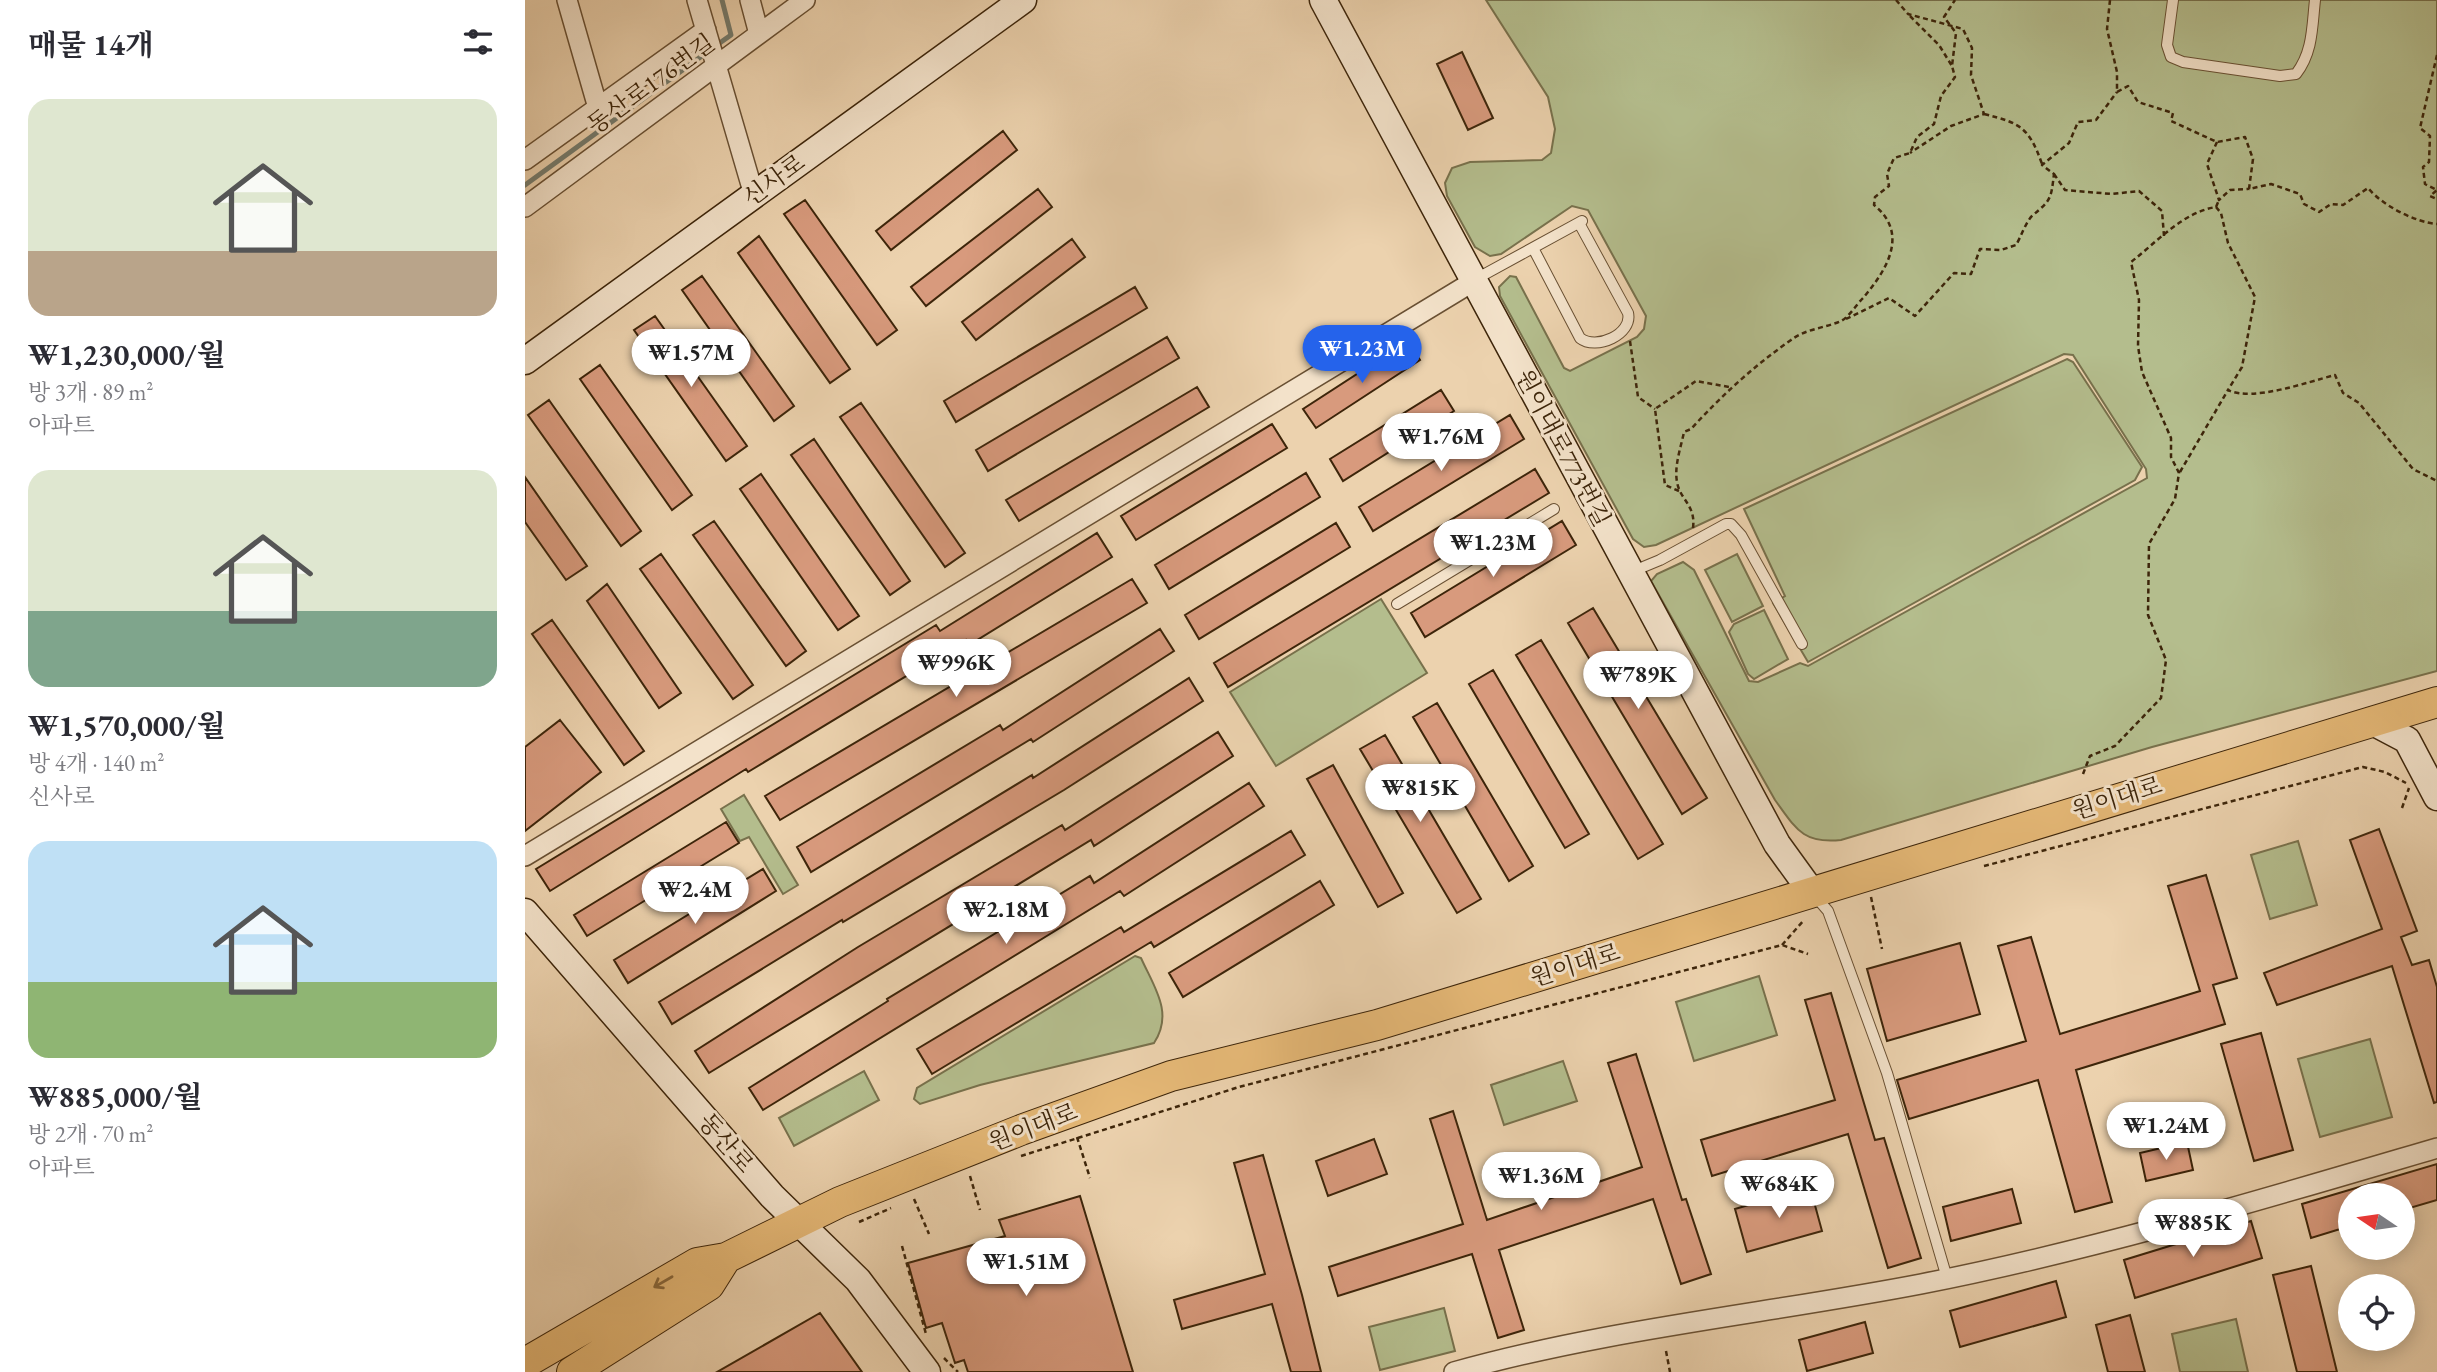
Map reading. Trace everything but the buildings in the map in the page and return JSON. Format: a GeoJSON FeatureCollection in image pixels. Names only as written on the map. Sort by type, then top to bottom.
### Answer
{"type":"FeatureCollection","features":[{"type":"Feature","properties":{"kind":"main road","name":"신사로"},"geometry":{"type":"LineString","coordinates":[[525,361],[1023,0]]}},
{"type":"Feature","properties":{"kind":"main road","name":"원이대로773번길"},"geometry":{"type":"LineString","coordinates":[[1323,0],[1778,847],[1811,891]]}},
{"type":"Feature","properties":{"kind":"main road","name":"원이대로"},"geometry":{"type":"LineString","coordinates":[[525,1363],[697,1263],[726,1258],[798,1222],[1021,1130],[1171,1076],[1377,1025],[2437,702]]}},
{"type":"Feature","properties":{"kind":"main road"},"geometry":{"type":"LineString","coordinates":[[2371,721],[2407,740],[2437,797]]}},
{"type":"Feature","properties":{"kind":"main road","name":"동산로"},"geometry":{"type":"LineString","coordinates":[[525,912],[762,1186],[858,1280],[933,1362]]}},
{"type":"Feature","properties":{"kind":"main road","name":"원이대로"},"geometry":{"type":"LineString","coordinates":[[572,1372],[709,1285],[726,1258]]}},
{"type":"Feature","properties":{"kind":"street"},"geometry":{"type":"LineString","coordinates":[[567,0],[599,108]]}},
{"type":"Feature","properties":{"kind":"street"},"geometry":{"type":"LineString","coordinates":[[697,0],[754,195]]}},
{"type":"Feature","properties":{"kind":"street"},"geometry":{"type":"LineString","coordinates":[[750,0],[759,34]]}},
{"type":"Feature","properties":{"kind":"street","name":"동산로176번길"},"geometry":{"type":"LineString","coordinates":[[525,207],[715,63],[805,0]]}},
{"type":"Feature","properties":{"kind":"street"},"geometry":{"type":"LineString","coordinates":[[525,160],[707,34]]}},
{"type":"Feature","properties":{"kind":"street"},"geometry":{"type":"LineString","coordinates":[[525,856],[1474,281]]}},
{"type":"Feature","properties":{"kind":"street"},"geometry":{"type":"LineString","coordinates":[[1454,1372],[1532,1351],[1947,1278],[2181,1222],[2437,1148]]}},
{"type":"Feature","properties":{"kind":"lane"},"geometry":{"type":"LineString","coordinates":[[2173,0],[2167,45],[2171,57],[2280,76],[2296,74],[2305,62],[2311,45],[2315,0]]}},
{"type":"Feature","properties":{"kind":"lane"},"geometry":{"type":"LineString","coordinates":[[1474,281],[1533,248],[1581,222],[1628,313],[1628,326],[1598,343],[1590,344],[1580,338],[1533,248]]}},
{"type":"Feature","properties":{"kind":"lane"},"geometry":{"type":"LineString","coordinates":[[1397,604],[1554,509]]}},
{"type":"Feature","properties":{"kind":"lane"},"geometry":{"type":"LineString","coordinates":[[1630,572],[1660,560],[1726,524],[1731,524],[1741,535],[1802,644]]}},
{"type":"Feature","properties":{"kind":"lane"},"geometry":{"type":"LineString","coordinates":[[1811,891],[1828,911],[1887,1073],[1947,1278]]}},
{"type":"Feature","properties":{"kind":"path"},"geometry":{"type":"LineString","coordinates":[[1896,0],[1939,45],[1952,66],[1955,77],[1941,96],[1934,124],[1917,137],[1910,153]]}},
{"type":"Feature","properties":{"kind":"path"},"geometry":{"type":"LineString","coordinates":[[1952,66],[1957,44],[1956,33],[1944,17],[1955,0]]}},
{"type":"Feature","properties":{"kind":"path"},"geometry":{"type":"LineString","coordinates":[[2110,0],[2107,30],[2116,72],[2117,92]]}},
{"type":"Feature","properties":{"kind":"path"},"geometry":{"type":"LineString","coordinates":[[1908,14],[1963,29],[1972,48],[1971,75],[1984,114]]}},
{"type":"Feature","properties":{"kind":"path"},"geometry":{"type":"LineString","coordinates":[[2437,55],[2420,128],[2430,136],[2429,162],[2423,167],[2425,184],[2437,190],[2430,196],[2437,199]]}},
{"type":"Feature","properties":{"kind":"path"},"geometry":{"type":"LineString","coordinates":[[2042,165],[2069,142],[2078,122],[2096,120],[2117,92],[2128,86],[2138,102],[2173,113],[2171,121],[2217,142],[2245,137],[2253,159],[2249,189]]}},
{"type":"Feature","properties":{"kind":"path"},"geometry":{"type":"LineString","coordinates":[[1844,320],[1889,262],[1892,247],[1889,228],[1883,213],[1874,205],[1875,197],[1889,186],[1887,174],[1894,158],[1910,153],[1951,126],[1984,114],[2010,120],[2030,135],[2042,165],[2054,174],[2065,190],[2112,194],[2139,191],[2162,211],[2164,236]]}},
{"type":"Feature","properties":{"kind":"path"},"geometry":{"type":"LineString","coordinates":[[2217,142],[2207,164],[2219,200]]}},
{"type":"Feature","properties":{"kind":"path"},"geometry":{"type":"LineString","coordinates":[[1680,491],[1676,471],[1684,432],[1691,429],[1729,387],[1794,337],[1844,320],[1889,298],[1915,316],[1954,273],[1971,274],[1980,248],[2001,250],[2016,245],[2032,216],[2041,212],[2051,199],[2054,174]]}},
{"type":"Feature","properties":{"kind":"path"},"geometry":{"type":"LineString","coordinates":[[2216,207],[2219,200],[2230,190],[2271,184],[2300,194],[2304,204],[2319,212],[2331,204],[2343,205],[2368,188],[2380,203],[2393,205],[2413,220],[2437,224]]}},
{"type":"Feature","properties":{"kind":"path"},"geometry":{"type":"LineString","coordinates":[[2179,473],[2171,457],[2171,438],[2142,372],[2138,346],[2139,300],[2131,262],[2195,213],[2216,207]]}},
{"type":"Feature","properties":{"kind":"path"},"geometry":{"type":"LineString","coordinates":[[2083,774],[2090,756],[2115,746],[2161,698],[2166,660],[2148,615],[2150,544],[2175,499],[2179,473],[2242,367],[2255,297],[2228,243],[2221,213],[2216,207]]}},
{"type":"Feature","properties":{"kind":"path"},"geometry":{"type":"LineString","coordinates":[[1628,326],[1638,397],[1655,409],[1665,485],[1687,497],[1692,510],[1692,531]]}},
{"type":"Feature","properties":{"kind":"path"},"geometry":{"type":"LineString","coordinates":[[2228,390],[2238,396],[2291,387],[2335,375],[2343,393],[2359,403],[2413,469],[2437,481]]}},
{"type":"Feature","properties":{"kind":"path"},"geometry":{"type":"LineString","coordinates":[[1655,409],[1696,381],[1729,387]]}},
{"type":"Feature","properties":{"kind":"path"},"geometry":{"type":"LineString","coordinates":[[1977,867],[2363,767],[2385,772],[2410,785],[2402,808]]}},
{"type":"Feature","properties":{"kind":"path"},"geometry":{"type":"LineString","coordinates":[[1870,895],[1882,949]]}},
{"type":"Feature","properties":{"kind":"path"},"geometry":{"type":"LineString","coordinates":[[1782,945],[1804,920]]}},
{"type":"Feature","properties":{"kind":"path"},"geometry":{"type":"LineString","coordinates":[[1090,1178],[1077,1136],[1239,1087],[1782,945],[1808,954]]}},
{"type":"Feature","properties":{"kind":"path"},"geometry":{"type":"LineString","coordinates":[[970,1175],[980,1210]]}},
{"type":"Feature","properties":{"kind":"path"},"geometry":{"type":"LineString","coordinates":[[914,1199],[929,1234]]}},
{"type":"Feature","properties":{"kind":"path"},"geometry":{"type":"LineString","coordinates":[[902,1246],[928,1343]]}},
{"type":"Feature","properties":{"kind":"path"},"geometry":{"type":"LineString","coordinates":[[1666,1351],[1670,1372]]}},
{"type":"Feature","properties":{"kind":"path"},"geometry":{"type":"LineString","coordinates":[[933,1362],[958,1372]]}},
{"type":"Feature","properties":{"kind":"green space"},"geometry":{"type":"Polygon","coordinates":[[[1486,0],[2437,0],[2437,671],[2152,747],[1841,840],[1828,841],[1809,837],[1795,826],[1775,800],[1651,581],[1657,574],[1683,562],[1694,570],[1749,681],[1758,682],[1800,663],[1808,666],[2147,478],[2146,469],[2073,355],[2064,354],[1656,545],[1644,547],[1633,539],[1500,296],[1499,287],[1510,276],[1516,277],[1564,368],[1570,371],[1637,337],[1644,329],[1646,316],[1588,210],[1572,206],[1501,254],[1490,256],[1475,247],[1447,196],[1445,183],[1452,168],[1470,162],[1542,160],[1551,153],[1555,129],[1548,97],[1486,0]]]}},
{"type":"Feature","properties":{"kind":"green space"},"geometry":{"type":"Polygon","coordinates":[[[2067,359],[2073,362],[2142,467],[2135,480],[1808,662],[1773,603],[1785,596],[1744,509],[2067,359]]]}},
{"type":"Feature","properties":{"kind":"green space"},"geometry":{"type":"Polygon","coordinates":[[[1737,554],[1763,606],[1732,622],[1705,570],[1737,554]]]}},
{"type":"Feature","properties":{"kind":"green space"},"geometry":{"type":"Polygon","coordinates":[[[1381,599],[1427,673],[1276,766],[1230,692],[1381,599]]]}},
{"type":"Feature","properties":{"kind":"green space"},"geometry":{"type":"Polygon","coordinates":[[[1764,610],[1788,659],[1754,679],[1748,674],[1729,632],[1734,624],[1764,610]]]}},
{"type":"Feature","properties":{"kind":"green space"},"geometry":{"type":"Polygon","coordinates":[[[744,795],[798,885],[783,894],[749,837],[740,841],[721,809],[744,795]]]}},
{"type":"Feature","properties":{"kind":"green space"},"geometry":{"type":"Polygon","coordinates":[[[2298,841],[2317,905],[2270,919],[2251,855],[2298,841]]]}},
{"type":"Feature","properties":{"kind":"green space"},"geometry":{"type":"Polygon","coordinates":[[[1135,956],[1141,958],[1160,1000],[1162,1021],[1154,1043],[980,1085],[920,1104],[914,1099],[917,1088],[1135,956]]]}},
{"type":"Feature","properties":{"kind":"green space"},"geometry":{"type":"Polygon","coordinates":[[[1759,976],[1777,1035],[1694,1061],[1676,1002],[1759,976]]]}},
{"type":"Feature","properties":{"kind":"green space"},"geometry":{"type":"Polygon","coordinates":[[[2370,1039],[2392,1117],[2320,1137],[2298,1059],[2370,1039]]]}},
{"type":"Feature","properties":{"kind":"green space"},"geometry":{"type":"Polygon","coordinates":[[[1563,1061],[1577,1101],[1504,1125],[1491,1085],[1563,1061]]]}},
{"type":"Feature","properties":{"kind":"green space"},"geometry":{"type":"Polygon","coordinates":[[[864,1071],[879,1100],[794,1146],[779,1118],[864,1071]]]}},
{"type":"Feature","properties":{"kind":"green space"},"geometry":{"type":"Polygon","coordinates":[[[1444,1308],[1455,1351],[1380,1370],[1369,1327],[1444,1308]]]}},
{"type":"Feature","properties":{"kind":"green space"},"geometry":{"type":"Polygon","coordinates":[[[2236,1319],[2248,1372],[2180,1372],[2172,1334],[2236,1319]]]}},
{"type":"Feature","properties":{"kind":"waterway"},"geometry":{"type":"LineString","coordinates":[[714,47],[731,35],[722,0]]}},
{"type":"Feature","properties":{"kind":"waterway"},"geometry":{"type":"LineString","coordinates":[[525,185],[706,53]]}}]}
